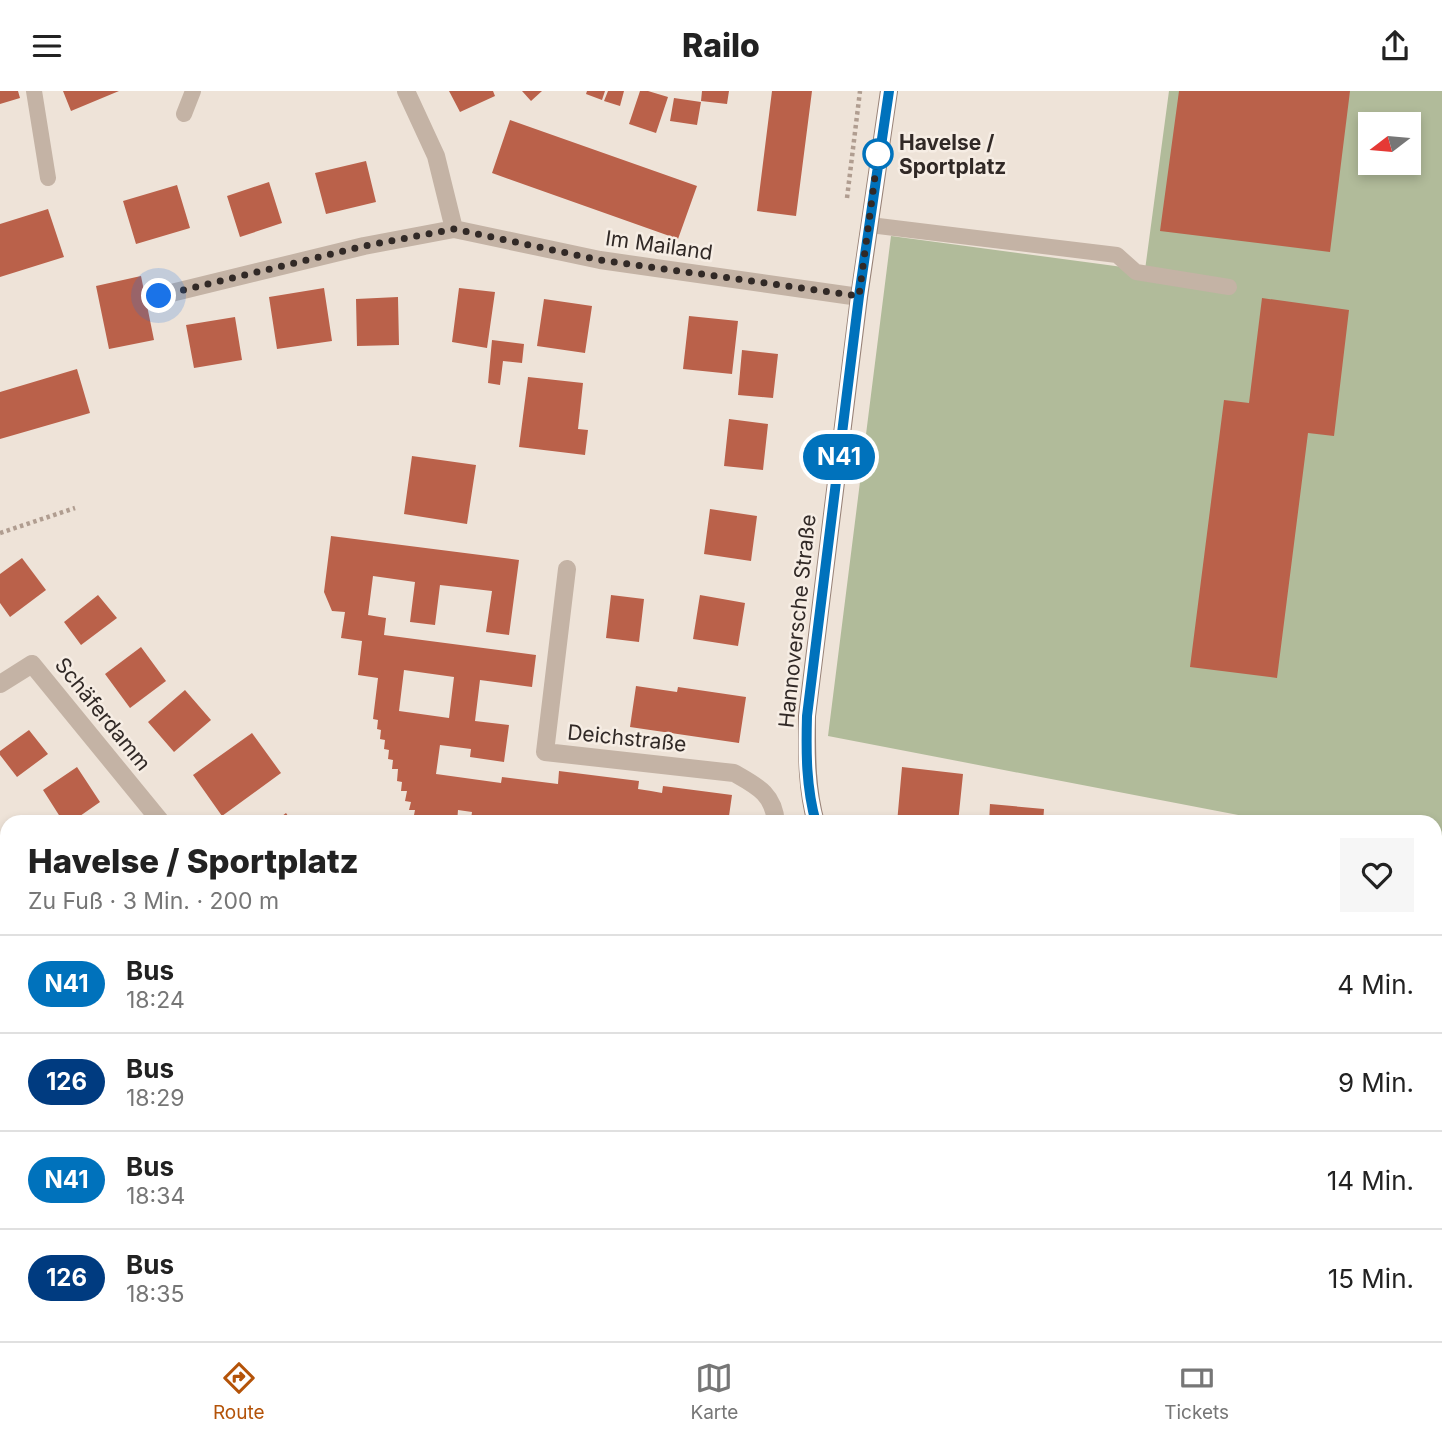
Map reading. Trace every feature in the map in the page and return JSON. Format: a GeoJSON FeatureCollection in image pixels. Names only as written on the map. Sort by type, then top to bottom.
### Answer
{"type":"FeatureCollection","features":[{"type":"Feature","properties":{"kind":"street"},"geometry":{"type":"LineString","coordinates":[[406,91],[436,156],[454,229]]}},
{"type":"Feature","properties":{"kind":"street","name":"Hannoversche Straße"},"geometry":{"type":"LineString","coordinates":[[814,815],[806,770],[807,716],[859,296],[889,91]]}},
{"type":"Feature","properties":{"kind":"street","name":"Im Mailand"},"geometry":{"type":"LineString","coordinates":[[159,296],[364,246],[454,229],[600,260],[859,296]]}},
{"type":"Feature","properties":{"kind":"street","name":"Deichstraße"},"geometry":{"type":"LineString","coordinates":[[567,569],[545,752],[734,773],[758,786],[775,807],[776,815]]}},
{"type":"Feature","properties":{"kind":"street","name":"Schäferdamm"},"geometry":{"type":"LineString","coordinates":[[0,684],[32,663],[156,815]]}},
{"type":"Feature","properties":{"kind":"lane"},"geometry":{"type":"LineString","coordinates":[[34,91],[48,178]]}},
{"type":"Feature","properties":{"kind":"lane"},"geometry":{"type":"LineString","coordinates":[[184,114],[193,91]]}},
{"type":"Feature","properties":{"kind":"lane"},"geometry":{"type":"LineString","coordinates":[[870,225],[1117,255],[1136,272],[1229,287]]}},
{"type":"Feature","properties":{"kind":"path"},"geometry":{"type":"LineString","coordinates":[[0,533],[75,508]]}},
{"type":"Feature","properties":{"kind":"green space"},"geometry":{"type":"Polygon","coordinates":[[[1169,91],[1442,91],[1442,815],[1238,815],[828,736],[891,236],[1145,270],[1169,91]]]}},
{"type":"Feature","properties":{"kind":"building"},"geometry":{"type":"Polygon","coordinates":[[[0,91],[18,91],[20,98],[0,104],[0,91]]]}},
{"type":"Feature","properties":{"kind":"building"},"geometry":{"type":"Polygon","coordinates":[[[63,91],[119,91],[71,111],[63,91]]]}},
{"type":"Feature","properties":{"kind":"building"},"geometry":{"type":"Polygon","coordinates":[[[449,91],[493,91],[495,96],[460,112],[449,91]]]}},
{"type":"Feature","properties":{"kind":"building"},"geometry":{"type":"Polygon","coordinates":[[[522,91],[542,91],[531,101],[522,91]]]}},
{"type":"Feature","properties":{"kind":"building"},"geometry":{"type":"Polygon","coordinates":[[[587,91],[605,91],[602,100],[586,94],[587,91]]]}},
{"type":"Feature","properties":{"kind":"building"},"geometry":{"type":"Polygon","coordinates":[[[608,91],[624,91],[620,106],[604,101],[608,91]]]}},
{"type":"Feature","properties":{"kind":"building"},"geometry":{"type":"Polygon","coordinates":[[[640,91],[668,97],[656,133],[629,124],[640,91]]]}},
{"type":"Feature","properties":{"kind":"building"},"geometry":{"type":"Polygon","coordinates":[[[702,91],[729,91],[727,104],[701,101],[702,91]]]}},
{"type":"Feature","properties":{"kind":"building"},"geometry":{"type":"Polygon","coordinates":[[[772,91],[812,91],[796,216],[757,211],[772,91]]]}},
{"type":"Feature","properties":{"kind":"building"},"geometry":{"type":"Polygon","coordinates":[[[1179,91],[1350,91],[1330,252],[1160,231],[1179,91]]]}},
{"type":"Feature","properties":{"kind":"building"},"geometry":{"type":"Polygon","coordinates":[[[674,98],[701,102],[697,125],[670,121],[674,98]]]}},
{"type":"Feature","properties":{"kind":"building"},"geometry":{"type":"Polygon","coordinates":[[[510,120],[697,186],[678,239],[492,173],[510,120]]]}},
{"type":"Feature","properties":{"kind":"building"},"geometry":{"type":"Polygon","coordinates":[[[366,161],[376,202],[326,214],[315,173],[366,161]]]}},
{"type":"Feature","properties":{"kind":"building"},"geometry":{"type":"Polygon","coordinates":[[[269,182],[282,223],[240,237],[227,196],[269,182]]]}},
{"type":"Feature","properties":{"kind":"building"},"geometry":{"type":"Polygon","coordinates":[[[177,185],[190,228],[136,244],[123,201],[177,185]]]}},
{"type":"Feature","properties":{"kind":"building"},"geometry":{"type":"Polygon","coordinates":[[[48,209],[64,257],[0,277],[0,224],[48,209]]]}},
{"type":"Feature","properties":{"kind":"building"},"geometry":{"type":"Polygon","coordinates":[[[141,276],[154,340],[109,349],[96,286],[141,276]]]}},
{"type":"Feature","properties":{"kind":"building"},"geometry":{"type":"Polygon","coordinates":[[[324,288],[332,341],[277,349],[269,297],[324,288]]]}},
{"type":"Feature","properties":{"kind":"building"},"geometry":{"type":"Polygon","coordinates":[[[459,288],[495,292],[487,348],[452,342],[459,288]]]}},
{"type":"Feature","properties":{"kind":"building"},"geometry":{"type":"Polygon","coordinates":[[[398,297],[399,345],[357,346],[356,299],[398,297]]]}},
{"type":"Feature","properties":{"kind":"building"},"geometry":{"type":"Polygon","coordinates":[[[1262,298],[1349,310],[1334,436],[1308,433],[1277,678],[1190,667],[1224,400],[1249,403],[1262,298]]]}},
{"type":"Feature","properties":{"kind":"building"},"geometry":{"type":"Polygon","coordinates":[[[544,299],[592,306],[585,353],[537,346],[544,299]]]}},
{"type":"Feature","properties":{"kind":"building"},"geometry":{"type":"Polygon","coordinates":[[[689,316],[738,321],[732,374],[683,369],[689,316]]]}},
{"type":"Feature","properties":{"kind":"building"},"geometry":{"type":"Polygon","coordinates":[[[235,317],[242,360],[194,368],[186,325],[235,317]]]}},
{"type":"Feature","properties":{"kind":"building"},"geometry":{"type":"Polygon","coordinates":[[[492,340],[524,344],[522,363],[503,361],[500,385],[488,383],[492,340]]]}},
{"type":"Feature","properties":{"kind":"building"},"geometry":{"type":"Polygon","coordinates":[[[742,350],[778,354],[773,398],[738,395],[742,350]]]}},
{"type":"Feature","properties":{"kind":"building"},"geometry":{"type":"Polygon","coordinates":[[[77,369],[90,413],[0,439],[0,392],[77,369]]]}},
{"type":"Feature","properties":{"kind":"building"},"geometry":{"type":"Polygon","coordinates":[[[528,377],[583,383],[578,429],[588,430],[585,455],[519,447],[528,377]]]}},
{"type":"Feature","properties":{"kind":"building"},"geometry":{"type":"Polygon","coordinates":[[[729,419],[768,424],[763,470],[724,466],[729,419]]]}},
{"type":"Feature","properties":{"kind":"building"},"geometry":{"type":"Polygon","coordinates":[[[412,456],[476,465],[467,524],[404,514],[412,456]]]}},
{"type":"Feature","properties":{"kind":"building"},"geometry":{"type":"Polygon","coordinates":[[[710,509],[757,516],[751,561],[704,554],[710,509]]]}},
{"type":"Feature","properties":{"kind":"building"},"geometry":{"type":"Polygon","coordinates":[[[331,536],[519,560],[509,635],[486,632],[492,591],[440,585],[435,625],[410,622],[415,582],[373,576],[368,615],[386,618],[384,635],[536,655],[532,687],[480,680],[475,721],[509,725],[504,762],[470,757],[471,749],[440,745],[436,774],[501,783],[502,777],[558,784],[559,771],[639,781],[638,789],[662,793],[663,786],[732,795],[729,815],[472,815],[472,812],[458,810],[458,815],[414,815],[415,810],[409,810],[411,802],[405,801],[407,791],[401,791],[402,782],[397,781],[398,769],[392,769],[393,760],[388,759],[389,750],[384,749],[385,740],[380,739],[378,720],[373,719],[378,678],[358,675],[362,641],[341,638],[345,612],[332,611],[324,592],[331,536]],[[404,670],[399,711],[449,718],[454,677],[404,670]]]}},
{"type":"Feature","properties":{"kind":"building"},"geometry":{"type":"Polygon","coordinates":[[[22,558],[46,590],[10,617],[0,603],[0,574],[22,558]]]}},
{"type":"Feature","properties":{"kind":"building"},"geometry":{"type":"Polygon","coordinates":[[[98,595],[117,618],[81,645],[64,622],[98,595]]]}},
{"type":"Feature","properties":{"kind":"building"},"geometry":{"type":"Polygon","coordinates":[[[611,595],[644,599],[639,642],[606,638],[611,595]]]}},
{"type":"Feature","properties":{"kind":"building"},"geometry":{"type":"Polygon","coordinates":[[[700,595],[745,603],[738,646],[693,639],[700,595]]]}},
{"type":"Feature","properties":{"kind":"building"},"geometry":{"type":"Polygon","coordinates":[[[141,647],[166,681],[130,708],[105,674],[141,647]]]}},
{"type":"Feature","properties":{"kind":"building"},"geometry":{"type":"Polygon","coordinates":[[[636,686],[677,692],[678,687],[746,697],[739,743],[630,727],[636,686]]]}},
{"type":"Feature","properties":{"kind":"building"},"geometry":{"type":"Polygon","coordinates":[[[185,690],[211,720],[174,752],[148,722],[185,690]]]}},
{"type":"Feature","properties":{"kind":"building"},"geometry":{"type":"Polygon","coordinates":[[[29,730],[48,754],[17,777],[0,755],[0,751],[29,730]]]}},
{"type":"Feature","properties":{"kind":"building"},"geometry":{"type":"Polygon","coordinates":[[[252,733],[281,773],[223,815],[193,775],[252,733]]]}},
{"type":"Feature","properties":{"kind":"building"},"geometry":{"type":"Polygon","coordinates":[[[77,767],[100,802],[81,815],[59,815],[43,790],[77,767]]]}},
{"type":"Feature","properties":{"kind":"building"},"geometry":{"type":"Polygon","coordinates":[[[902,767],[963,774],[959,815],[898,815],[902,767]]]}},
{"type":"Feature","properties":{"kind":"building"},"geometry":{"type":"Polygon","coordinates":[[[990,804],[1044,809],[1044,815],[989,815],[990,804]]]}},
{"type":"Feature","properties":{"kind":"bus line","name":"N41"},"geometry":{"type":"LineString","coordinates":[[814,815],[806,770],[807,716],[859,296],[889,91]]}},
{"type":"Feature","properties":{"kind":"place","name":"Havelse / Sportplatz"},"geometry":{"type":"Point","coordinates":[878,154]}},
{"type":"Feature","properties":{"kind":"route"},"geometry":{"type":"LineString","coordinates":[[159,296],[364,246],[454,229],[600,260],[859,296],[878,154]]}}]}
